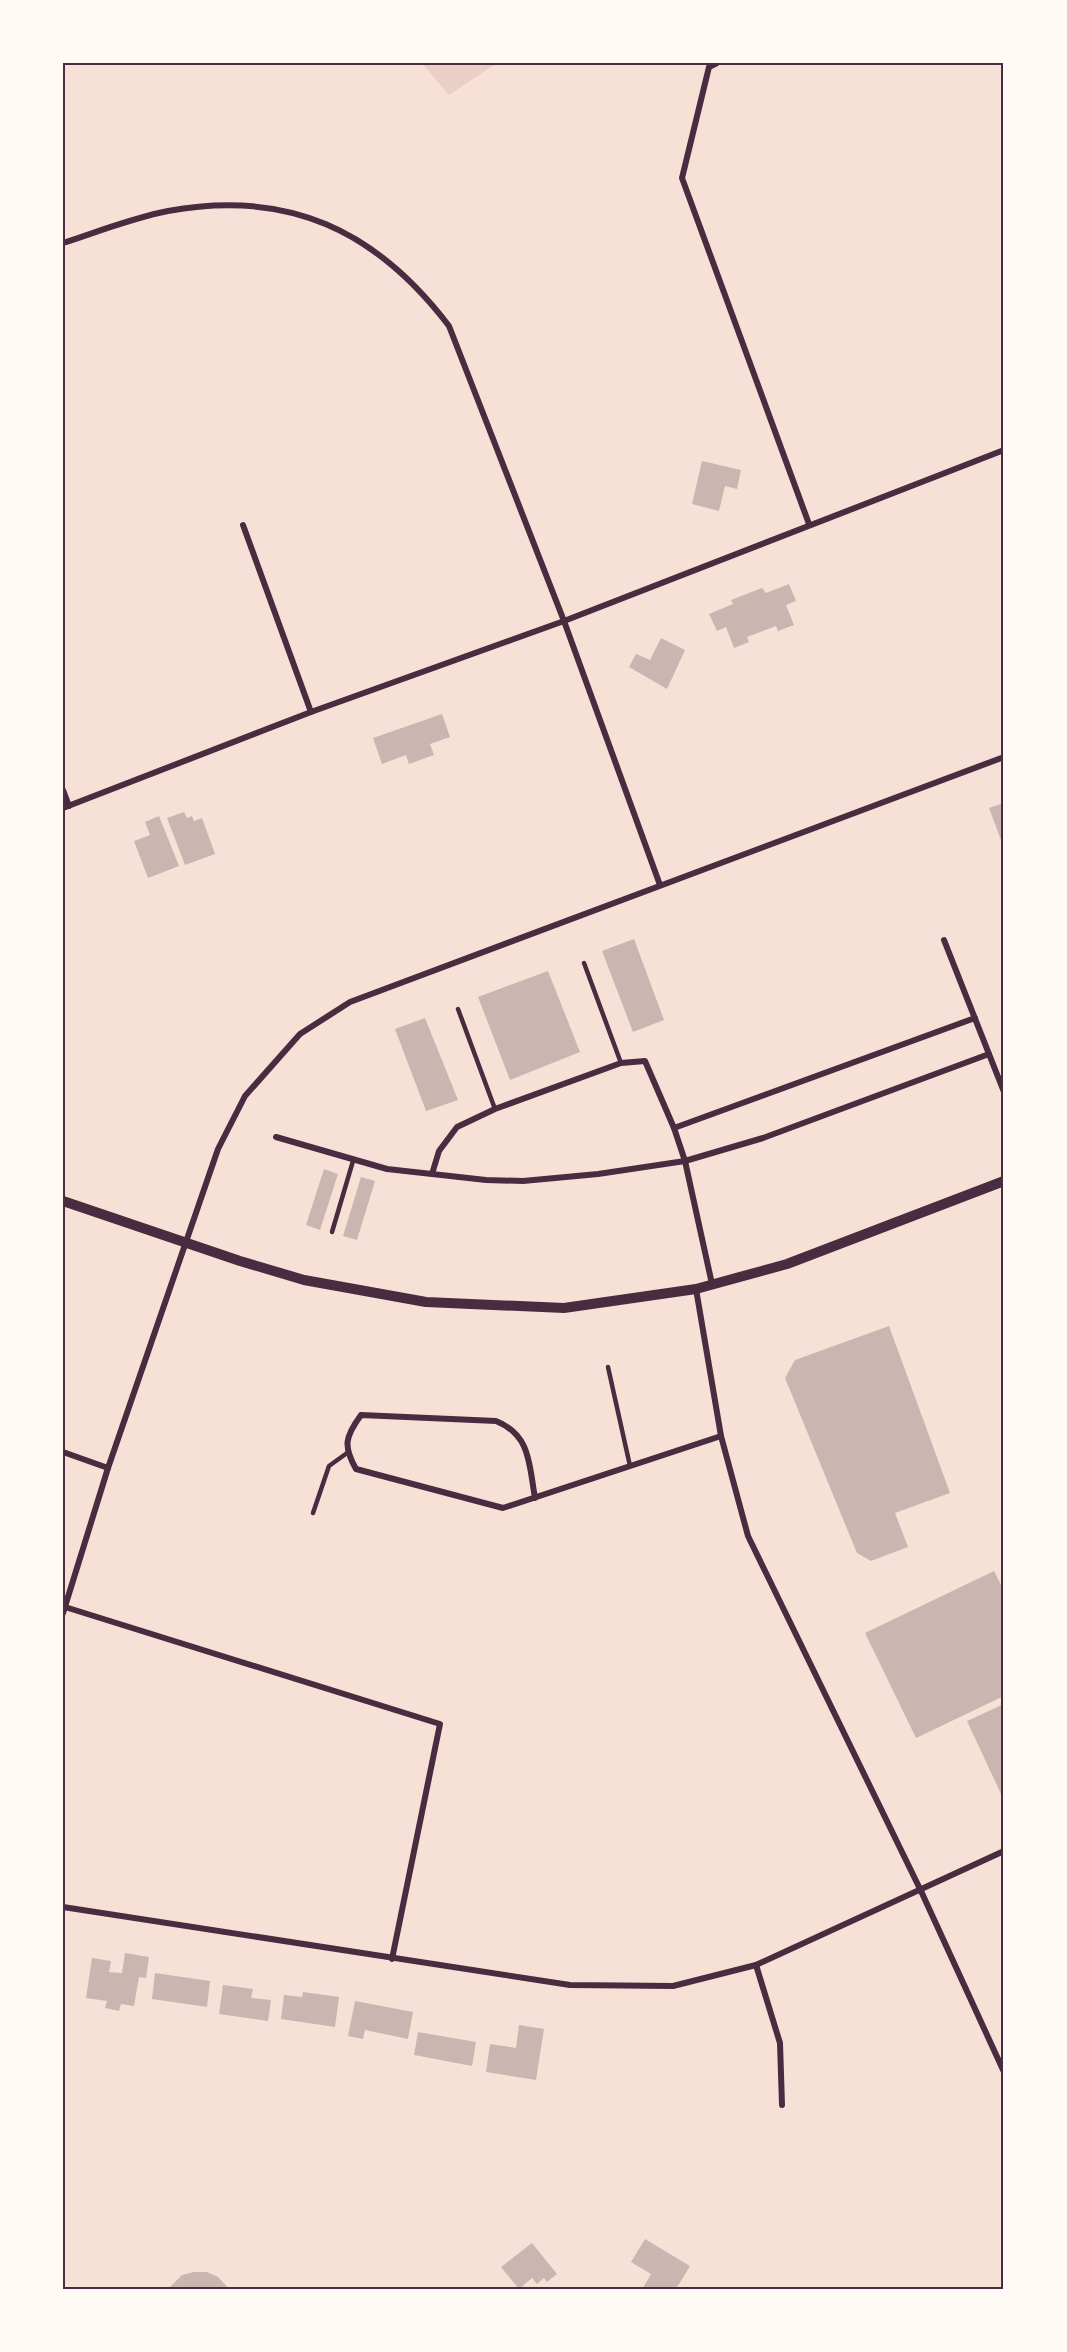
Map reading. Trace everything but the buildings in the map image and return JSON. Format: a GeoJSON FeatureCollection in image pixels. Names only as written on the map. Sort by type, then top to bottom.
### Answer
{"type":"FeatureCollection","features":[{"type":"Feature","properties":{"kind":"street"},"geometry":{"type":"LineString","coordinates":[[717,63],[709,67],[682,178],[809,524]]}},
{"type":"Feature","properties":{"kind":"street"},"geometry":{"type":"LineString","coordinates":[[63,243],[165,212],[208,206],[240,205],[300,214],[343,231],[370,247],[407,276],[449,326],[564,621],[660,885]]}},
{"type":"Feature","properties":{"kind":"street"},"geometry":{"type":"LineString","coordinates":[[63,790],[66,807],[311,712],[564,621],[1004,450]]}},
{"type":"Feature","properties":{"kind":"street"},"geometry":{"type":"LineString","coordinates":[[243,525],[311,712]]}},
{"type":"Feature","properties":{"kind":"street"},"geometry":{"type":"LineString","coordinates":[[392,1959],[440,1725],[64,1610],[108,1468],[218,1149],[245,1096],[300,1034],[350,1002],[1004,758]]}},
{"type":"Feature","properties":{"kind":"street"},"geometry":{"type":"LineString","coordinates":[[944,940],[1004,1092]]}},
{"type":"Feature","properties":{"kind":"street"},"geometry":{"type":"LineString","coordinates":[[674,1128],[975,1018]]}},
{"type":"Feature","properties":{"kind":"street"},"geometry":{"type":"LineString","coordinates":[[276,1137],[387,1169],[486,1180],[523,1181],[598,1174],[686,1161],[764,1138],[989,1054]]}},
{"type":"Feature","properties":{"kind":"street"},"geometry":{"type":"LineString","coordinates":[[432,1174],[439,1151],[457,1127],[495,1109],[621,1062],[645,1061],[686,1161],[712,1284]]}},
{"type":"Feature","properties":{"kind":"street"},"geometry":{"type":"LineString","coordinates":[[63,1201],[304,1280],[426,1302],[564,1308],[696,1289],[787,1264],[1004,1181]]}},
{"type":"Feature","properties":{"kind":"street"},"geometry":{"type":"LineString","coordinates":[[696,1289],[721,1436],[748,1536],[921,1891],[1004,2072]]}},
{"type":"Feature","properties":{"kind":"street"},"geometry":{"type":"LineString","coordinates":[[536,1498],[524,1441],[511,1427],[496,1421],[361,1415],[348,1432],[346,1453],[356,1469],[503,1508],[536,1498],[721,1436]]}},
{"type":"Feature","properties":{"kind":"street"},"geometry":{"type":"LineString","coordinates":[[63,1452],[108,1468]]}},
{"type":"Feature","properties":{"kind":"street"},"geometry":{"type":"LineString","coordinates":[[63,1907],[570,1985],[673,1986],[756,1965],[1004,1851]]}},
{"type":"Feature","properties":{"kind":"street"},"geometry":{"type":"LineString","coordinates":[[756,1965],[780,2043],[782,2105]]}},
{"type":"Feature","properties":{"kind":"lane"},"geometry":{"type":"LineString","coordinates":[[584,963],[621,1062]]}},
{"type":"Feature","properties":{"kind":"lane"},"geometry":{"type":"LineString","coordinates":[[458,1009],[495,1109]]}},
{"type":"Feature","properties":{"kind":"lane"},"geometry":{"type":"LineString","coordinates":[[332,1232],[353,1161]]}},
{"type":"Feature","properties":{"kind":"lane"},"geometry":{"type":"LineString","coordinates":[[608,1367],[630,1466]]}},
{"type":"Feature","properties":{"kind":"lane"},"geometry":{"type":"LineString","coordinates":[[313,1513],[329,1466],[346,1453]]}},
{"type":"Feature","properties":{"kind":"shaded area"},"geometry":{"type":"Polygon","coordinates":[[[422,63],[497,63],[449,95],[422,63]]]}}]}
